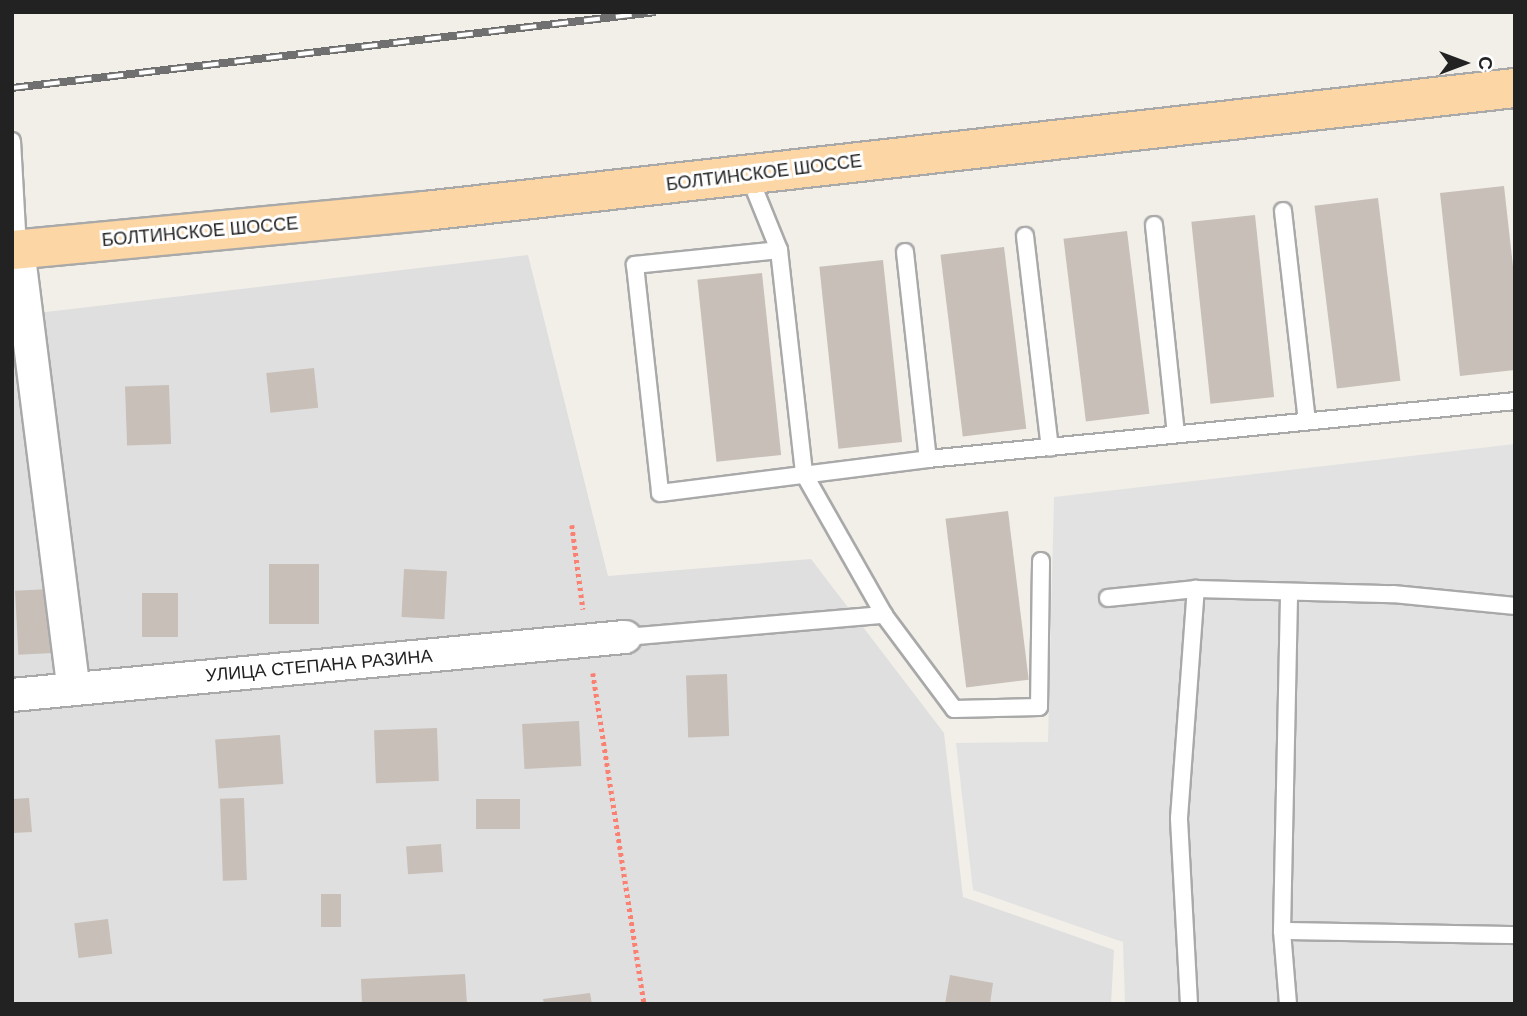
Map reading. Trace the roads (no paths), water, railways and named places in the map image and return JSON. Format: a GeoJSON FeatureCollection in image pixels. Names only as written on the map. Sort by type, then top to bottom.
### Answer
{"type":"FeatureCollection","features":[{"type":"Feature","properties":{"kind":"main road","name":"БОЛТИНСКОЕ ШОССЕ"},"geometry":{"type":"LineString","coordinates":[[15,250],[412,212],[1515,88]]}},
{"type":"Feature","properties":{"kind":"street"},"geometry":{"type":"LineString","coordinates":[[15,250],[73,687]]}},
{"type":"Feature","properties":{"kind":"street","name":"УЛИЦА СТЕПАНА РАЗИНА"},"geometry":{"type":"LineString","coordinates":[[12,695],[73,687],[625,637]]}},
{"type":"Feature","properties":{"kind":"lane"},"geometry":{"type":"LineString","coordinates":[[12,141],[15,250]]}},
{"type":"Feature","properties":{"kind":"lane"},"geometry":{"type":"LineString","coordinates":[[748,174],[779,250],[804,474],[884,615],[954,709],[1039,707],[1041,561]]}},
{"type":"Feature","properties":{"kind":"lane"},"geometry":{"type":"LineString","coordinates":[[1283,211],[1307,421]]}},
{"type":"Feature","properties":{"kind":"lane"},"geometry":{"type":"LineString","coordinates":[[1154,225],[1176,434]]}},
{"type":"Feature","properties":{"kind":"lane"},"geometry":{"type":"LineString","coordinates":[[1025,236],[1050,448]]}},
{"type":"Feature","properties":{"kind":"lane"},"geometry":{"type":"LineString","coordinates":[[779,250],[635,265],[660,493],[928,459],[1515,401]]}},
{"type":"Feature","properties":{"kind":"lane"},"geometry":{"type":"LineString","coordinates":[[905,252],[928,459]]}},
{"type":"Feature","properties":{"kind":"lane"},"geometry":{"type":"LineString","coordinates":[[1189,1004],[1179,818],[1196,589]]}},
{"type":"Feature","properties":{"kind":"lane"},"geometry":{"type":"LineString","coordinates":[[1108,598],[1196,589],[1393,594],[1515,606]]}},
{"type":"Feature","properties":{"kind":"lane"},"geometry":{"type":"LineString","coordinates":[[1288,1004],[1282,931],[1289,592]]}},
{"type":"Feature","properties":{"kind":"lane"},"geometry":{"type":"LineString","coordinates":[[625,637],[884,615]]}},
{"type":"Feature","properties":{"kind":"lane"},"geometry":{"type":"LineString","coordinates":[[1282,931],[1515,935]]}},
{"type":"Feature","properties":{"kind":"railway"},"geometry":{"type":"LineString","coordinates":[[12,88],[656,12]]}}]}
